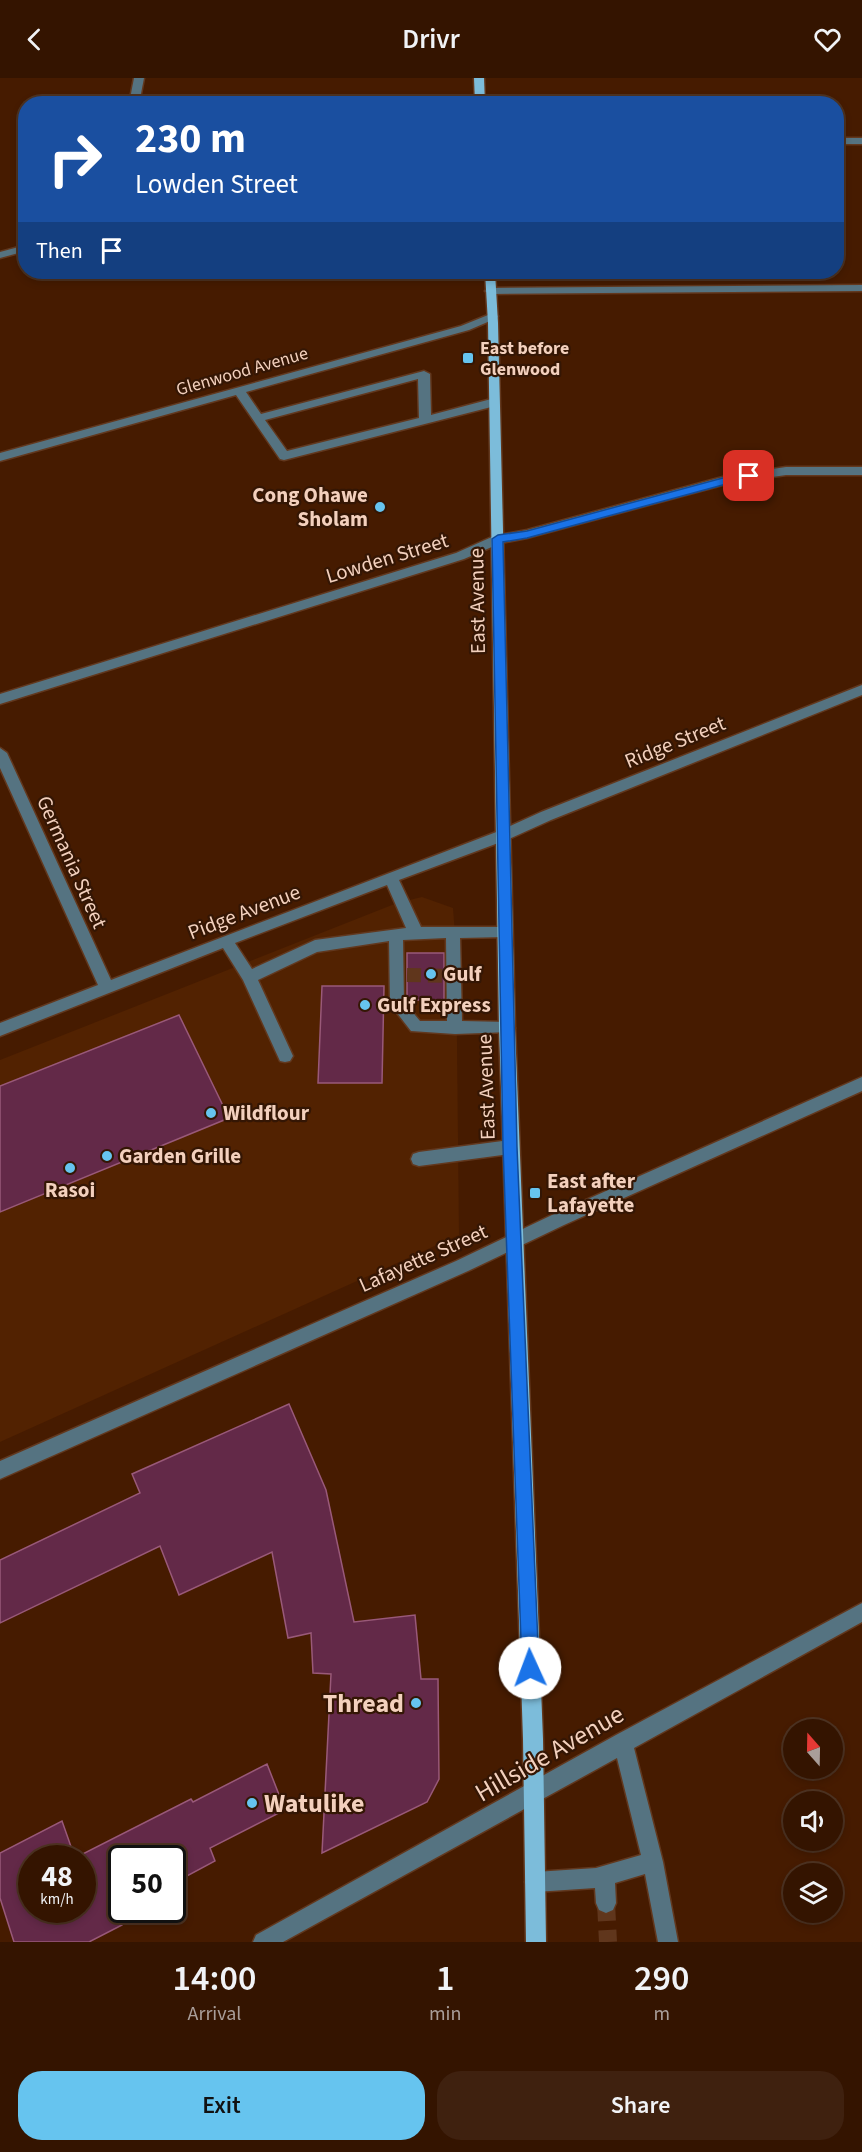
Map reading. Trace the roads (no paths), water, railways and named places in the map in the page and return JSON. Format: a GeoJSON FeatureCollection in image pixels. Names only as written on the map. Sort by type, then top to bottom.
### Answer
{"type":"FeatureCollection","features":[{"type":"Feature","properties":{"kind":"main road"},"geometry":{"type":"LineString","coordinates":[[479,78],[480,96]]}},
{"type":"Feature","properties":{"kind":"main road","name":"East Avenue"},"geometry":{"type":"LineString","coordinates":[[490,279],[495,402],[510,1147],[533,1793],[536,1942]]}},
{"type":"Feature","properties":{"kind":"street"},"geometry":{"type":"LineString","coordinates":[[136,96],[139,78]]}},
{"type":"Feature","properties":{"kind":"street"},"geometry":{"type":"LineString","coordinates":[[844,141],[862,141]]}},
{"type":"Feature","properties":{"kind":"street"},"geometry":{"type":"LineString","coordinates":[[0,255],[18,250]]}},
{"type":"Feature","properties":{"kind":"street"},"geometry":{"type":"LineString","coordinates":[[490,291],[862,288]]}},
{"type":"Feature","properties":{"kind":"street","name":"Glenwood Avenue"},"geometry":{"type":"LineString","coordinates":[[0,457],[465,328],[493,316]]}},
{"type":"Feature","properties":{"kind":"street"},"geometry":{"type":"LineString","coordinates":[[258,418],[424,374],[425,420]]}},
{"type":"Feature","properties":{"kind":"street"},"geometry":{"type":"LineString","coordinates":[[239,391],[284,456],[495,402]]}},
{"type":"Feature","properties":{"kind":"street","name":"Lowden Street"},"geometry":{"type":"LineString","coordinates":[[0,699],[460,556],[498,539],[527,534],[730,479],[786,471],[862,471]]}},
{"type":"Feature","properties":{"kind":"street","name":"Ridge Street"},"geometry":{"type":"LineString","coordinates":[[504,835],[546,816],[862,690]]}},
{"type":"Feature","properties":{"kind":"street","name":"Germania Street"},"geometry":{"type":"LineString","coordinates":[[0,753],[107,988]]}},
{"type":"Feature","properties":{"kind":"street","name":"Pidge Avenue"},"geometry":{"type":"LineString","coordinates":[[0,1029],[504,835]]}},
{"type":"Feature","properties":{"kind":"street"},"geometry":{"type":"LineString","coordinates":[[391,878],[416,933]]}},
{"type":"Feature","properties":{"kind":"street"},"geometry":{"type":"LineString","coordinates":[[249,977],[315,946],[396,934],[505,931]]}},
{"type":"Feature","properties":{"kind":"street"},"geometry":{"type":"LineString","coordinates":[[453,932],[451,976],[455,1028]]}},
{"type":"Feature","properties":{"kind":"street"},"geometry":{"type":"LineString","coordinates":[[396,934],[402,974],[397,1004],[416,1027],[507,1028]]}},
{"type":"Feature","properties":{"kind":"street"},"geometry":{"type":"LineString","coordinates":[[226,941],[249,977],[285,1056]]}},
{"type":"Feature","properties":{"kind":"street","name":"Lafayette Street"},"geometry":{"type":"LineString","coordinates":[[0,1470],[514,1242],[558,1220],[862,1084]]}},
{"type":"Feature","properties":{"kind":"street"},"geometry":{"type":"LineString","coordinates":[[419,1159],[510,1147]]}},
{"type":"Feature","properties":{"kind":"street","name":"Hillside Avenue"},"geometry":{"type":"LineString","coordinates":[[263,1942],[862,1612]]}},
{"type":"Feature","properties":{"kind":"street"},"geometry":{"type":"LineString","coordinates":[[623,1742],[653,1862],[668,1942]]}},
{"type":"Feature","properties":{"kind":"street"},"geometry":{"type":"LineString","coordinates":[[535,1882],[605,1875],[653,1862]]}},
{"type":"Feature","properties":{"kind":"street"},"geometry":{"type":"LineString","coordinates":[[605,1875],[606,1903]]}},
{"type":"Feature","properties":{"kind":"tunnel"},"geometry":{"type":"LineString","coordinates":[[407,975],[448,976]]}},
{"type":"Feature","properties":{"kind":"tunnel"},"geometry":{"type":"LineString","coordinates":[[606,1903],[608,1942]]}},
{"type":"Feature","properties":{"kind":"place","name":"East before Glenwood"},"geometry":{"type":"Point","coordinates":[468,358]}},
{"type":"Feature","properties":{"kind":"place","name":"Cong Ohawe Sholam"},"geometry":{"type":"Point","coordinates":[380,507]}},
{"type":"Feature","properties":{"kind":"place","name":"Gulf"},"geometry":{"type":"Point","coordinates":[431,974]}},
{"type":"Feature","properties":{"kind":"place","name":"Gulf Express"},"geometry":{"type":"Point","coordinates":[365,1005]}},
{"type":"Feature","properties":{"kind":"place","name":"Wildflour"},"geometry":{"type":"Point","coordinates":[211,1113]}},
{"type":"Feature","properties":{"kind":"place","name":"Garden Grille"},"geometry":{"type":"Point","coordinates":[107,1156]}},
{"type":"Feature","properties":{"kind":"place","name":"Rasoi"},"geometry":{"type":"Point","coordinates":[70,1168]}},
{"type":"Feature","properties":{"kind":"place","name":"East after Lafayette"},"geometry":{"type":"Point","coordinates":[535,1193]}},
{"type":"Feature","properties":{"kind":"place","name":"Thread"},"geometry":{"type":"Point","coordinates":[416,1703]}},
{"type":"Feature","properties":{"kind":"place","name":"Watulike"},"geometry":{"type":"Point","coordinates":[252,1803]}}]}
